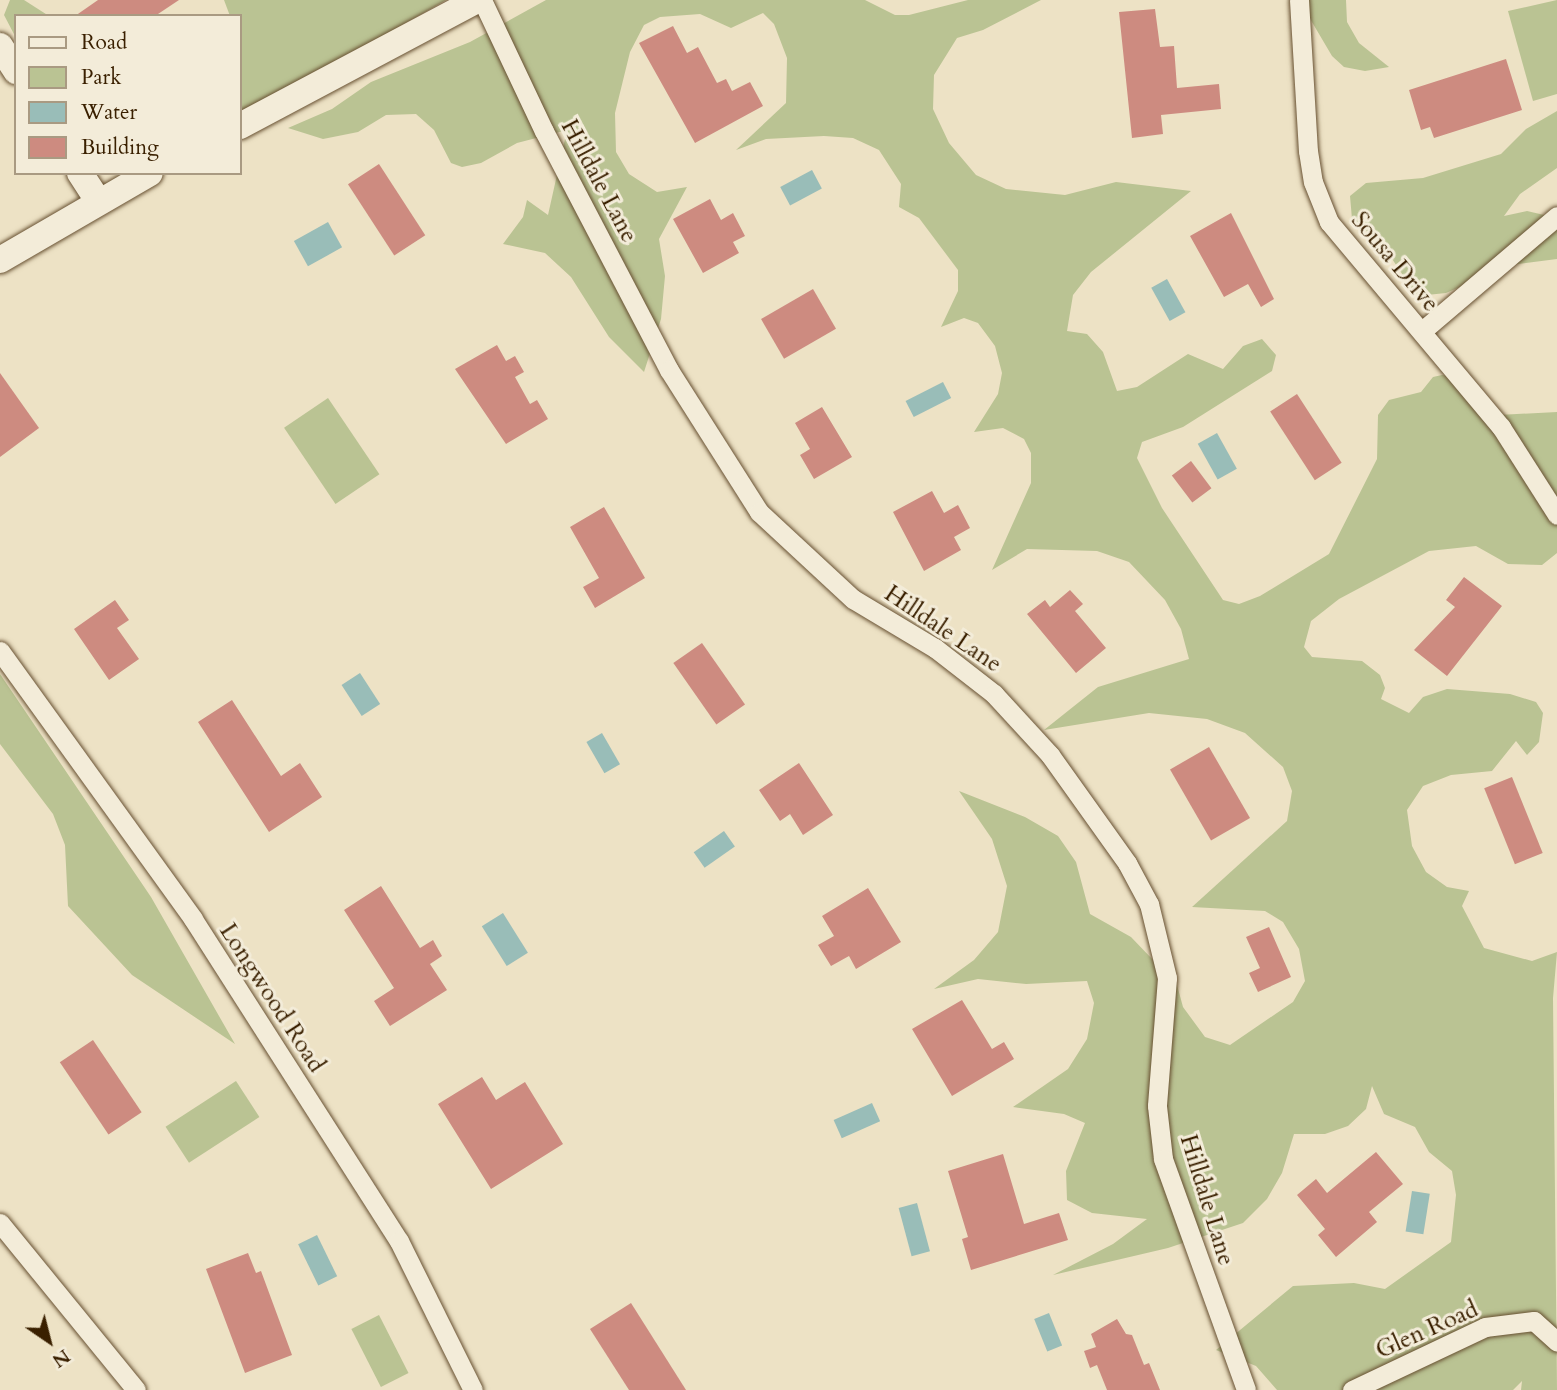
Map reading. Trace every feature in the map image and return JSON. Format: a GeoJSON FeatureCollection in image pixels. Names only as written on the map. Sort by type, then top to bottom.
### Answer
{"type":"FeatureCollection","features":[{"type":"Feature","properties":{"kind":"main road"},"geometry":{"type":"LineString","coordinates":[[242,125],[480,0]]}},
{"type":"Feature","properties":{"kind":"main road"},"geometry":{"type":"LineString","coordinates":[[0,46],[14,68]]}},
{"type":"Feature","properties":{"kind":"main road"},"geometry":{"type":"LineString","coordinates":[[81,175],[97,201]]}},
{"type":"Feature","properties":{"kind":"main road"},"geometry":{"type":"LineString","coordinates":[[0,260],[97,201],[146,175]]}},
{"type":"Feature","properties":{"kind":"street","name":"Hilldale Lane"},"geometry":{"type":"LineString","coordinates":[[480,0],[544,131],[669,370],[759,512],[853,599],[935,648],[995,694],[1050,755],[1127,863],[1149,904],[1167,978],[1157,1106],[1163,1159],[1246,1390]]}},
{"type":"Feature","properties":{"kind":"street","name":"Sousa Drive"},"geometry":{"type":"LineString","coordinates":[[1299,0],[1308,151],[1320,203],[1355,257],[1422,331],[1501,426],[1557,515]]}},
{"type":"Feature","properties":{"kind":"street"},"geometry":{"type":"LineString","coordinates":[[1422,331],[1557,216]]}},
{"type":"Feature","properties":{"kind":"street","name":"Longwood Road"},"geometry":{"type":"LineString","coordinates":[[0,651],[193,919],[399,1241],[473,1390]]}},
{"type":"Feature","properties":{"kind":"street"},"geometry":{"type":"LineString","coordinates":[[0,1223],[136,1390]]}},
{"type":"Feature","properties":{"kind":"street","name":"Glen Road"},"geometry":{"type":"LineString","coordinates":[[1352,1390],[1485,1327],[1534,1321],[1557,1342]]}},
{"type":"Feature","properties":{"kind":"green space"},"geometry":{"type":"Polygon","coordinates":[[[10,0],[24,0],[46,14],[14,14],[14,34],[4,15],[10,0]]]}},
{"type":"Feature","properties":{"kind":"green space"},"geometry":{"type":"Polygon","coordinates":[[[224,0],[446,0],[242,117],[242,14],[229,14],[224,0]]]}},
{"type":"Feature","properties":{"kind":"green space"},"geometry":{"type":"Polygon","coordinates":[[[546,0],[865,0],[895,15],[909,15],[968,0],[1041,0],[983,30],[957,38],[934,75],[933,109],[949,143],[976,175],[1006,189],[1065,195],[1116,182],[1191,191],[1091,272],[1073,295],[1067,331],[1087,334],[1103,352],[1117,391],[1137,387],[1188,354],[1223,369],[1243,346],[1262,339],[1276,355],[1272,371],[1183,427],[1142,442],[1137,458],[1162,508],[1223,600],[1239,604],[1260,596],[1329,554],[1377,459],[1378,415],[1389,400],[1421,392],[1433,377],[1442,375],[1451,376],[1480,416],[1557,412],[1557,553],[1542,565],[1508,564],[1476,546],[1429,551],[1339,599],[1311,621],[1304,647],[1312,657],[1362,661],[1380,675],[1385,688],[1381,699],[1409,713],[1423,697],[1447,689],[1510,694],[1536,702],[1543,713],[1539,742],[1527,755],[1516,741],[1492,771],[1451,775],[1423,786],[1407,810],[1412,846],[1426,872],[1447,887],[1469,891],[1462,906],[1484,948],[1532,961],[1557,952],[1553,998],[1557,1390],[1521,1390],[1522,1381],[1513,1390],[1277,1390],[1256,1366],[1216,1350],[1293,1286],[1354,1283],[1385,1289],[1451,1242],[1456,1195],[1452,1171],[1429,1152],[1415,1127],[1384,1114],[1372,1086],[1366,1109],[1348,1126],[1325,1134],[1294,1134],[1282,1173],[1267,1199],[1243,1223],[1168,1248],[1053,1275],[1113,1244],[1147,1219],[1092,1213],[1067,1200],[1066,1171],[1085,1123],[1064,1114],[1013,1107],[1068,1069],[1087,1039],[1094,1003],[1087,981],[1026,984],[978,979],[934,989],[974,960],[998,932],[1007,886],[992,839],[959,791],[1025,817],[1058,836],[1076,862],[1090,914],[1131,937],[1177,985],[1183,1007],[1205,1037],[1230,1045],[1293,1002],[1305,981],[1299,949],[1283,922],[1265,911],[1192,907],[1287,821],[1292,791],[1283,767],[1245,733],[1207,719],[1149,713],[1044,730],[1098,687],[1189,659],[1181,629],[1165,600],[1129,562],[1097,551],[1027,549],[992,570],[1031,483],[1031,453],[1024,439],[1003,428],[974,432],[998,394],[1002,373],[995,346],[978,323],[964,318],[941,327],[958,291],[958,270],[919,218],[899,207],[901,184],[879,150],[853,138],[824,136],[766,139],[736,150],[786,103],[787,58],[774,24],[763,13],[731,28],[700,14],[660,17],[644,25],[630,52],[615,113],[616,152],[629,174],[657,192],[687,187],[659,239],[665,276],[661,319],[644,372],[609,337],[571,277],[545,253],[503,244],[523,217],[527,200],[548,215],[567,130],[517,143],[481,163],[462,167],[451,163],[434,130],[416,114],[386,115],[358,132],[323,139],[288,128],[332,109],[371,82],[470,42],[546,0]]]}},
{"type":"Feature","properties":{"kind":"green space"},"geometry":{"type":"Polygon","coordinates":[[[1291,0],[1346,0],[1347,22],[1359,43],[1389,67],[1365,71],[1344,67],[1332,56],[1309,17],[1291,0]]]}},
{"type":"Feature","properties":{"kind":"green space"},"geometry":{"type":"Polygon","coordinates":[[[1557,0],[1557,94],[1533,101],[1508,11],[1557,0]]]}},
{"type":"Feature","properties":{"kind":"green space"},"geometry":{"type":"Polygon","coordinates":[[[1557,111],[1557,168],[1520,194],[1504,216],[1527,211],[1557,218],[1557,259],[1511,265],[1446,293],[1417,296],[1382,244],[1352,219],[1350,196],[1366,183],[1423,178],[1501,154],[1526,129],[1557,111]]]}},
{"type":"Feature","properties":{"kind":"green space"},"geometry":{"type":"Polygon","coordinates":[[[328,398],[379,474],[336,504],[284,428],[328,398]]]}},
{"type":"Feature","properties":{"kind":"green space"},"geometry":{"type":"Polygon","coordinates":[[[0,674],[151,897],[235,1044],[132,975],[68,906],[65,845],[53,814],[0,744],[0,674]]]}},
{"type":"Feature","properties":{"kind":"green space"},"geometry":{"type":"Polygon","coordinates":[[[236,1081],[259,1117],[189,1163],[166,1127],[236,1081]]]}},
{"type":"Feature","properties":{"kind":"green space"},"geometry":{"type":"Polygon","coordinates":[[[379,1315],[409,1373],[381,1387],[351,1329],[379,1315]]]}},
{"type":"Feature","properties":{"kind":"water"},"geometry":{"type":"Polygon","coordinates":[[[812,170],[822,189],[790,205],[780,187],[812,170]]]}},
{"type":"Feature","properties":{"kind":"water"},"geometry":{"type":"Polygon","coordinates":[[[328,222],[342,247],[308,266],[294,241],[328,222]]]}},
{"type":"Feature","properties":{"kind":"water"},"geometry":{"type":"Polygon","coordinates":[[[1167,279],[1185,312],[1170,321],[1151,288],[1167,279]]]}},
{"type":"Feature","properties":{"kind":"water"},"geometry":{"type":"Polygon","coordinates":[[[943,382],[951,398],[914,417],[906,401],[943,382]]]}},
{"type":"Feature","properties":{"kind":"water"},"geometry":{"type":"Polygon","coordinates":[[[1217,433],[1237,469],[1218,480],[1198,444],[1217,433]]]}},
{"type":"Feature","properties":{"kind":"water"},"geometry":{"type":"Polygon","coordinates":[[[360,673],[380,704],[362,716],[342,685],[360,673]]]}},
{"type":"Feature","properties":{"kind":"water"},"geometry":{"type":"Polygon","coordinates":[[[602,733],[620,764],[604,773],[586,742],[602,733]]]}},
{"type":"Feature","properties":{"kind":"water"},"geometry":{"type":"Polygon","coordinates":[[[724,831],[735,847],[705,868],[694,852],[724,831]]]}},
{"type":"Feature","properties":{"kind":"water"},"geometry":{"type":"Polygon","coordinates":[[[503,913],[528,953],[507,966],[482,926],[503,913]]]}},
{"type":"Feature","properties":{"kind":"water"},"geometry":{"type":"Polygon","coordinates":[[[872,1103],[880,1121],[842,1138],[834,1120],[872,1103]]]}},
{"type":"Feature","properties":{"kind":"water"},"geometry":{"type":"Polygon","coordinates":[[[1412,1191],[1430,1194],[1423,1234],[1406,1231],[1412,1191]]]}},
{"type":"Feature","properties":{"kind":"water"},"geometry":{"type":"Polygon","coordinates":[[[917,1203],[930,1251],[912,1256],[899,1208],[917,1203]]]}},
{"type":"Feature","properties":{"kind":"water"},"geometry":{"type":"Polygon","coordinates":[[[317,1235],[337,1276],[318,1286],[298,1244],[317,1235]]]}},
{"type":"Feature","properties":{"kind":"water"},"geometry":{"type":"Polygon","coordinates":[[[1049,1313],[1062,1345],[1047,1351],[1034,1319],[1049,1313]]]}},
{"type":"Feature","properties":{"kind":"building"},"geometry":{"type":"Polygon","coordinates":[[[98,0],[179,0],[158,14],[78,14],[98,0]]]}},
{"type":"Feature","properties":{"kind":"building"},"geometry":{"type":"Polygon","coordinates":[[[1155,9],[1160,47],[1174,46],[1177,88],[1219,84],[1221,109],[1161,115],[1163,134],[1132,138],[1119,12],[1155,9]]]}},
{"type":"Feature","properties":{"kind":"building"},"geometry":{"type":"Polygon","coordinates":[[[673,26],[687,53],[698,47],[717,83],[726,79],[732,91],[750,82],[763,106],[695,143],[639,43],[673,26]]]}},
{"type":"Feature","properties":{"kind":"building"},"geometry":{"type":"Polygon","coordinates":[[[1506,59],[1522,110],[1434,138],[1430,127],[1421,130],[1409,90],[1506,59]]]}},
{"type":"Feature","properties":{"kind":"building"},"geometry":{"type":"Polygon","coordinates":[[[379,164],[425,235],[394,255],[348,184],[379,164]]]}},
{"type":"Feature","properties":{"kind":"building"},"geometry":{"type":"Polygon","coordinates":[[[710,199],[721,220],[733,213],[745,236],[733,242],[739,253],[703,273],[673,219],[710,199]]]}},
{"type":"Feature","properties":{"kind":"building"},"geometry":{"type":"Polygon","coordinates":[[[1231,213],[1274,299],[1261,307],[1248,284],[1224,297],[1190,236],[1231,213]]]}},
{"type":"Feature","properties":{"kind":"building"},"geometry":{"type":"Polygon","coordinates":[[[813,289],[836,329],[784,359],[761,319],[813,289]]]}},
{"type":"Feature","properties":{"kind":"building"},"geometry":{"type":"Polygon","coordinates":[[[497,345],[506,361],[515,356],[524,372],[515,377],[530,404],[537,400],[548,419],[506,444],[455,369],[497,345]]]}},
{"type":"Feature","properties":{"kind":"building"},"geometry":{"type":"Polygon","coordinates":[[[0,373],[39,428],[0,457],[0,373]]]}},
{"type":"Feature","properties":{"kind":"building"},"geometry":{"type":"Polygon","coordinates":[[[1297,394],[1342,463],[1315,480],[1270,411],[1297,394]]]}},
{"type":"Feature","properties":{"kind":"building"},"geometry":{"type":"Polygon","coordinates":[[[822,407],[852,457],[814,479],[800,455],[810,449],[795,423],[822,407]]]}},
{"type":"Feature","properties":{"kind":"building"},"geometry":{"type":"Polygon","coordinates":[[[1191,461],[1211,488],[1192,503],[1172,475],[1191,461]]]}},
{"type":"Feature","properties":{"kind":"building"},"geometry":{"type":"Polygon","coordinates":[[[932,491],[944,513],[958,505],[970,528],[954,537],[961,550],[924,571],[893,512],[932,491]]]}},
{"type":"Feature","properties":{"kind":"building"},"geometry":{"type":"Polygon","coordinates":[[[604,507],[645,578],[595,608],[583,587],[599,578],[570,527],[604,507]]]}},
{"type":"Feature","properties":{"kind":"building"},"geometry":{"type":"Polygon","coordinates":[[[1464,577],[1502,606],[1447,676],[1414,650],[1455,607],[1446,600],[1464,577]]]}},
{"type":"Feature","properties":{"kind":"building"},"geometry":{"type":"Polygon","coordinates":[[[1070,590],[1083,604],[1075,611],[1106,648],[1076,673],[1027,614],[1045,600],[1050,607],[1070,590]]]}},
{"type":"Feature","properties":{"kind":"building"},"geometry":{"type":"Polygon","coordinates":[[[115,600],[129,620],[117,628],[139,659],[109,680],[74,629],[115,600]]]}},
{"type":"Feature","properties":{"kind":"building"},"geometry":{"type":"Polygon","coordinates":[[[702,643],[745,704],[716,725],[673,663],[702,643]]]}},
{"type":"Feature","properties":{"kind":"building"},"geometry":{"type":"Polygon","coordinates":[[[232,700],[281,776],[300,763],[322,797],[269,832],[198,722],[232,700]]]}},
{"type":"Feature","properties":{"kind":"building"},"geometry":{"type":"Polygon","coordinates":[[[1209,747],[1250,818],[1211,841],[1170,770],[1209,747]]]}},
{"type":"Feature","properties":{"kind":"building"},"geometry":{"type":"Polygon","coordinates":[[[799,763],[833,815],[803,835],[790,814],[780,821],[759,790],[799,763]]]}},
{"type":"Feature","properties":{"kind":"building"},"geometry":{"type":"Polygon","coordinates":[[[1512,777],[1543,853],[1515,864],[1484,788],[1512,777]]]}},
{"type":"Feature","properties":{"kind":"building"},"geometry":{"type":"Polygon","coordinates":[[[381,886],[420,948],[433,940],[442,956],[430,964],[447,990],[390,1026],[374,1001],[394,988],[344,910],[381,886]]]}},
{"type":"Feature","properties":{"kind":"building"},"geometry":{"type":"Polygon","coordinates":[[[868,888],[901,942],[856,969],[849,956],[831,966],[818,945],[834,936],[822,916],[868,888]]]}},
{"type":"Feature","properties":{"kind":"building"},"geometry":{"type":"Polygon","coordinates":[[[1269,927],[1291,977],[1258,992],[1249,973],[1260,968],[1246,937],[1269,927]]]}},
{"type":"Feature","properties":{"kind":"building"},"geometry":{"type":"Polygon","coordinates":[[[962,1000],[992,1049],[1004,1042],[1014,1059],[952,1096],[912,1029],[962,1000]]]}},
{"type":"Feature","properties":{"kind":"building"},"geometry":{"type":"Polygon","coordinates":[[[93,1040],[142,1112],[108,1134],[60,1062],[93,1040]]]}},
{"type":"Feature","properties":{"kind":"building"},"geometry":{"type":"Polygon","coordinates":[[[482,1077],[496,1100],[525,1082],[563,1144],[491,1189],[438,1104],[482,1077]]]}},
{"type":"Feature","properties":{"kind":"building"},"geometry":{"type":"Polygon","coordinates":[[[1376,1152],[1403,1184],[1369,1212],[1377,1222],[1336,1257],[1318,1235],[1325,1229],[1297,1195],[1316,1179],[1327,1193],[1376,1152]]]}},
{"type":"Feature","properties":{"kind":"building"},"geometry":{"type":"Polygon","coordinates":[[[1003,1154],[1024,1224],[1059,1213],[1068,1240],[971,1270],[962,1239],[968,1237],[948,1171],[1003,1154]]]}},
{"type":"Feature","properties":{"kind":"building"},"geometry":{"type":"Polygon","coordinates":[[[248,1253],[256,1273],[261,1271],[292,1355],[245,1373],[206,1269],[248,1253]]]}},
{"type":"Feature","properties":{"kind":"building"},"geometry":{"type":"Polygon","coordinates":[[[631,1303],[686,1390],[629,1390],[590,1329],[631,1303]]]}},
{"type":"Feature","properties":{"kind":"building"},"geometry":{"type":"Polygon","coordinates":[[[1117,1319],[1126,1334],[1132,1335],[1144,1365],[1149,1363],[1160,1390],[1107,1390],[1097,1365],[1090,1368],[1084,1351],[1096,1347],[1091,1334],[1117,1319]]]}}]}
